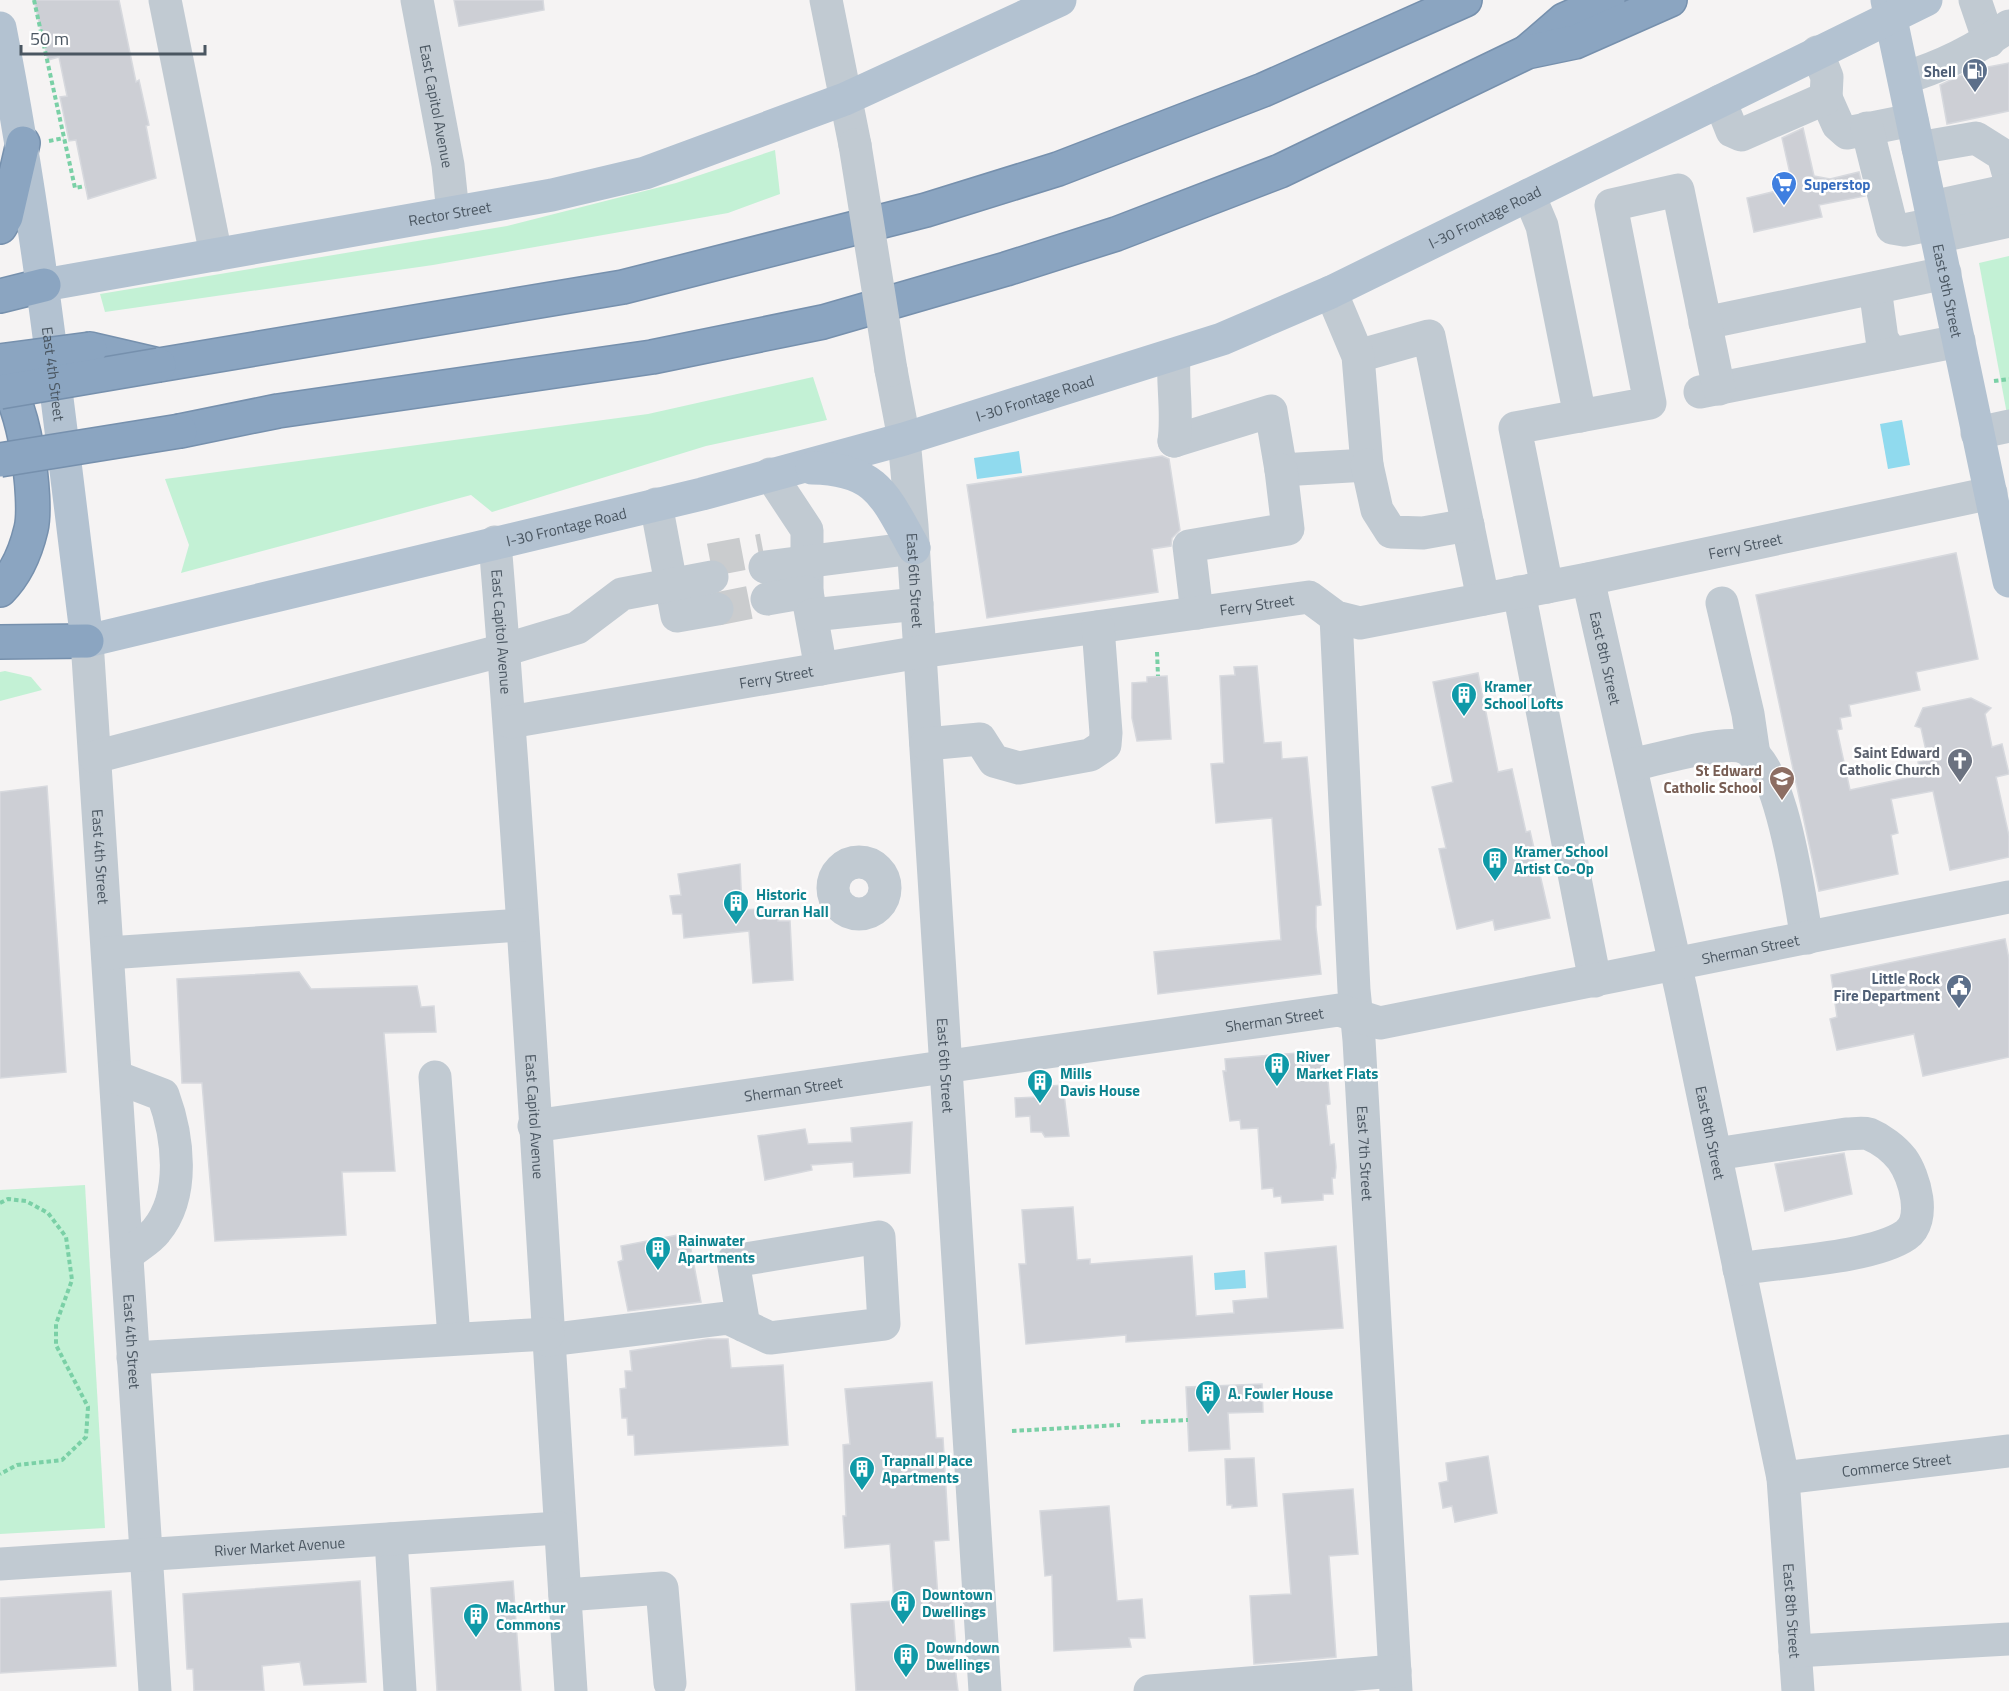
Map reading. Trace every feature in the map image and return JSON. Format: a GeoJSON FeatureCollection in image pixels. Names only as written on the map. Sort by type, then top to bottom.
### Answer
{"type":"FeatureCollection","features":[{"type":"Feature","properties":{"kind":"highway"},"geometry":{"type":"LineString","coordinates":[[0,392],[622,286],[926,210],[1058,169],[1252,94],[1465,0]]}},
{"type":"Feature","properties":{"kind":"highway"},"geometry":{"type":"LineString","coordinates":[[1527,52],[1564,20],[1608,0]]}},
{"type":"Feature","properties":{"kind":"highway"},"geometry":{"type":"LineString","coordinates":[[0,460],[180,431],[278,411],[652,357],[823,321],[1116,234],[1280,171],[1527,52],[1575,42],[1670,0]]}},
{"type":"Feature","properties":{"kind":"highway"},"geometry":{"type":"LineString","coordinates":[[0,227],[36,142]]}},
{"type":"Feature","properties":{"kind":"highway"},"geometry":{"type":"LineString","coordinates":[[0,296],[44,285]]}},
{"type":"Feature","properties":{"kind":"highway"},"geometry":{"type":"LineString","coordinates":[[0,361],[90,348],[159,365]]}},
{"type":"Feature","properties":{"kind":"highway"},"geometry":{"type":"LineString","coordinates":[[0,379],[8,384],[15,398],[24,437],[32,499],[32,527],[17,567],[0,590]]}},
{"type":"Feature","properties":{"kind":"highway"},"geometry":{"type":"LineString","coordinates":[[0,642],[87,641]]}},
{"type":"Feature","properties":{"kind":"main road"},"geometry":{"type":"LineString","coordinates":[[845,99],[1059,0]]}},
{"type":"Feature","properties":{"kind":"main road","name":"I-30 Frontage Road"},"geometry":{"type":"LineString","coordinates":[[87,641],[656,504],[904,439],[1174,356],[1222,339],[1331,292],[1720,101],[1816,52],[1889,9],[1926,0]]}},
{"type":"Feature","properties":{"kind":"main road","name":"East 9th Street"},"geometry":{"type":"LineString","coordinates":[[1889,9],[2009,581]]}},
{"type":"Feature","properties":{"kind":"main road","name":"East 4th Street"},"geometry":{"type":"LineString","coordinates":[[0,28],[36,142],[44,285],[87,641]]}},
{"type":"Feature","properties":{"kind":"main road","name":"Rector Street"},"geometry":{"type":"LineString","coordinates":[[44,285],[552,195],[645,173],[845,99]]}},
{"type":"Feature","properties":{"kind":"main road"},"geometry":{"type":"LineString","coordinates":[[781,471],[839,469],[863,478],[885,497],[914,548]]}},
{"type":"Feature","properties":{"kind":"street"},"geometry":{"type":"LineString","coordinates":[[165,0],[216,255]]}},
{"type":"Feature","properties":{"kind":"street","name":"East Capitol Avenue"},"geometry":{"type":"LineString","coordinates":[[417,0],[448,165],[453,213]]}},
{"type":"Feature","properties":{"kind":"street"},"geometry":{"type":"LineString","coordinates":[[826,0],[845,99]]}},
{"type":"Feature","properties":{"kind":"street"},"geometry":{"type":"LineString","coordinates":[[1904,78],[1930,70],[1999,33],[1975,0]]}},
{"type":"Feature","properties":{"kind":"street"},"geometry":{"type":"LineString","coordinates":[[1816,52],[1827,77],[1826,98],[1838,125],[1847,133],[1867,128],[1976,138],[2002,155],[2009,176]]}},
{"type":"Feature","properties":{"kind":"street"},"geometry":{"type":"LineString","coordinates":[[1720,101],[1732,131],[1741,135],[1826,98]]}},
{"type":"Feature","properties":{"kind":"street","name":"East 6th Street"},"geometry":{"type":"LineString","coordinates":[[845,99],[855,145],[904,439],[914,548],[985,1691]]}},
{"type":"Feature","properties":{"kind":"street"},"geometry":{"type":"LineString","coordinates":[[1867,128],[1892,228],[1904,230],[1934,223],[2009,190]]}},
{"type":"Feature","properties":{"kind":"street"},"geometry":{"type":"LineString","coordinates":[[1593,164],[1611,205],[1650,403]]}},
{"type":"Feature","properties":{"kind":"street"},"geometry":{"type":"LineString","coordinates":[[1611,205],[1678,190],[1705,323],[1702,392]]}},
{"type":"Feature","properties":{"kind":"street"},"geometry":{"type":"LineString","coordinates":[[1529,195],[1542,226],[1580,416]]}},
{"type":"Feature","properties":{"kind":"street"},"geometry":{"type":"LineString","coordinates":[[1934,223],[2009,221]]}},
{"type":"Feature","properties":{"kind":"street"},"geometry":{"type":"LineString","coordinates":[[1705,323],[1945,273]]}},
{"type":"Feature","properties":{"kind":"street"},"geometry":{"type":"LineString","coordinates":[[1875,288],[1882,339],[1892,354]]}},
{"type":"Feature","properties":{"kind":"street"},"geometry":{"type":"LineString","coordinates":[[1331,292],[1359,356],[1367,465],[1377,510],[1391,532],[1423,533],[1468,525]]}},
{"type":"Feature","properties":{"kind":"street"},"geometry":{"type":"LineString","coordinates":[[1359,356],[1429,336],[1483,599]]}},
{"type":"Feature","properties":{"kind":"street"},"geometry":{"type":"LineString","coordinates":[[1594,981],[1533,590],[1515,428],[1959,341]]}},
{"type":"Feature","properties":{"kind":"street"},"geometry":{"type":"LineString","coordinates":[[1174,356],[1172,379],[1178,417],[1174,441]]}},
{"type":"Feature","properties":{"kind":"street"},"geometry":{"type":"LineString","coordinates":[[1141,365],[1155,385],[1162,418],[1174,441]]}},
{"type":"Feature","properties":{"kind":"street"},"geometry":{"type":"LineString","coordinates":[[1174,441],[1271,411],[1281,470],[1288,529],[1189,546],[1197,613]]}},
{"type":"Feature","properties":{"kind":"street"},"geometry":{"type":"LineString","coordinates":[[1977,433],[2009,426]]}},
{"type":"Feature","properties":{"kind":"street"},"geometry":{"type":"LineString","coordinates":[[1281,470],[1367,465]]}},
{"type":"Feature","properties":{"kind":"street"},"geometry":{"type":"LineString","coordinates":[[781,471],[807,531],[809,604],[821,669]]}},
{"type":"Feature","properties":{"kind":"street","name":"Ferry Street"},"geometry":{"type":"LineString","coordinates":[[510,722],[920,652],[1309,597],[1336,616],[1360,623],[1588,579],[1991,493]]}},
{"type":"Feature","properties":{"kind":"street"},"geometry":{"type":"LineString","coordinates":[[656,504],[677,616],[717,609]]}},
{"type":"Feature","properties":{"kind":"street","name":"East Capitol Avenue"},"geometry":{"type":"LineString","coordinates":[[495,542],[510,722],[571,1691]]}},
{"type":"Feature","properties":{"kind":"street"},"geometry":{"type":"LineString","coordinates":[[764,559],[807,551],[914,548]]}},
{"type":"Feature","properties":{"kind":"street"},"geometry":{"type":"LineString","coordinates":[[95,757],[504,650],[577,628],[622,594],[669,576],[711,568]]}},
{"type":"Feature","properties":{"kind":"street","name":"East 8th Street"},"geometry":{"type":"LineString","coordinates":[[1588,579],[1676,965],[1783,1478],[1798,1691]]}},
{"type":"Feature","properties":{"kind":"street"},"geometry":{"type":"LineString","coordinates":[[767,599],[809,604],[917,604]]}},
{"type":"Feature","properties":{"kind":"street"},"geometry":{"type":"LineString","coordinates":[[1722,603],[1748,714],[1754,755]]}},
{"type":"Feature","properties":{"kind":"street","name":"East 7th Street"},"geometry":{"type":"LineString","coordinates":[[1336,616],[1354,990],[1396,1681]]}},
{"type":"Feature","properties":{"kind":"street"},"geometry":{"type":"LineString","coordinates":[[926,744],[980,739],[994,761],[1019,768],[1090,755],[1105,745],[1098,627]]}},
{"type":"Feature","properties":{"kind":"street","name":"East 4th Street"},"geometry":{"type":"LineString","coordinates":[[87,641],[154,1691]]}},
{"type":"Feature","properties":{"kind":"street"},"geometry":{"type":"LineString","coordinates":[[1631,765],[1694,751],[1739,746],[1754,755],[1770,775],[1779,799],[1807,938]]}},
{"type":"Feature","properties":{"kind":"street"},"geometry":{"type":"LineString","coordinates":[[885,884],[934,882]]}},
{"type":"Feature","properties":{"kind":"street","name":"Sherman Street"},"geometry":{"type":"LineString","coordinates":[[534,1126],[1339,1010],[1380,1023],[2009,897]]}},
{"type":"Feature","properties":{"kind":"street"},"geometry":{"type":"LineString","coordinates":[[108,954],[522,925]]}},
{"type":"Feature","properties":{"kind":"street"},"geometry":{"type":"LineString","coordinates":[[116,1077],[163,1095],[171,1117],[176,1163],[173,1202],[156,1231],[127,1255]]}},
{"type":"Feature","properties":{"kind":"street"},"geometry":{"type":"LineString","coordinates":[[435,1077],[454,1338]]}},
{"type":"Feature","properties":{"kind":"street"},"geometry":{"type":"LineString","coordinates":[[1716,1154],[1846,1134],[1867,1133],[1884,1142],[1902,1160],[1917,1202],[1918,1220],[1907,1234],[1892,1242],[1860,1251],[1739,1269]]}},
{"type":"Feature","properties":{"kind":"street"},"geometry":{"type":"LineString","coordinates":[[133,1358],[454,1338],[548,1337],[728,1318],[744,1326],[770,1338],[884,1324],[879,1237],[733,1261],[744,1326]]}},
{"type":"Feature","properties":{"kind":"street","name":"Commerce Street"},"geometry":{"type":"LineString","coordinates":[[1783,1478],[2009,1451]]}},
{"type":"Feature","properties":{"kind":"street","name":"River Market Avenue"},"geometry":{"type":"LineString","coordinates":[[0,1564],[559,1528]]}},
{"type":"Feature","properties":{"kind":"street"},"geometry":{"type":"LineString","coordinates":[[391,1539],[400,1691]]}},
{"type":"Feature","properties":{"kind":"street"},"geometry":{"type":"LineString","coordinates":[[565,1594],[662,1588],[670,1683]]}},
{"type":"Feature","properties":{"kind":"street"},"geometry":{"type":"LineString","coordinates":[[1795,1651],[2009,1639]]}},
{"type":"Feature","properties":{"kind":"street"},"geometry":{"type":"LineString","coordinates":[[1150,1691],[1396,1681]]}},
{"type":"Feature","properties":{"kind":"path"},"geometry":{"type":"LineString","coordinates":[[34,0],[63,121],[64,138],[75,188],[86,186]]}},
{"type":"Feature","properties":{"kind":"path"},"geometry":{"type":"LineString","coordinates":[[36,142],[64,138]]}},
{"type":"Feature","properties":{"kind":"path"},"geometry":{"type":"LineString","coordinates":[[1994,381],[2009,379]]}},
{"type":"Feature","properties":{"kind":"path"},"geometry":{"type":"LineString","coordinates":[[1156,652],[1158,676]]}},
{"type":"Feature","properties":{"kind":"path"},"geometry":{"type":"LineString","coordinates":[[0,1203],[8,1199],[26,1201],[48,1213],[66,1237],[72,1280],[56,1324],[56,1345],[88,1407],[86,1437],[62,1460],[17,1465],[0,1474]]}},
{"type":"Feature","properties":{"kind":"path"},"geometry":{"type":"LineString","coordinates":[[1141,1422],[1188,1420]]}},
{"type":"Feature","properties":{"kind":"path"},"geometry":{"type":"LineString","coordinates":[[1012,1431],[1120,1425]]}},
{"type":"Feature","properties":{"kind":"green space"},"geometry":{"type":"Polygon","coordinates":[[[775,150],[780,194],[728,213],[433,265],[105,312],[100,294],[507,226],[676,183],[775,150]]]}},
{"type":"Feature","properties":{"kind":"green space"},"geometry":{"type":"Polygon","coordinates":[[[2009,256],[2009,425],[1979,263],[2009,256]]]}},
{"type":"Feature","properties":{"kind":"green space"},"geometry":{"type":"Polygon","coordinates":[[[813,377],[827,420],[706,446],[492,512],[471,495],[181,573],[189,545],[165,479],[648,414],[813,377]]]}},
{"type":"Feature","properties":{"kind":"green space"},"geometry":{"type":"Polygon","coordinates":[[[0,672],[31,677],[42,690],[0,701],[0,672]]]}},
{"type":"Feature","properties":{"kind":"green space"},"geometry":{"type":"Polygon","coordinates":[[[85,1185],[105,1528],[0,1534],[0,1190],[85,1185]]]}},
{"type":"Feature","properties":{"kind":"water"},"geometry":{"type":"Polygon","coordinates":[[[1902,420],[1910,465],[1888,469],[1880,424],[1902,420]]]}},
{"type":"Feature","properties":{"kind":"water"},"geometry":{"type":"Polygon","coordinates":[[[1019,451],[1022,473],[977,479],[974,458],[1019,451]]]}},
{"type":"Feature","properties":{"kind":"water"},"geometry":{"type":"Polygon","coordinates":[[[1245,1270],[1246,1288],[1215,1290],[1214,1273],[1245,1270]]]}},
{"type":"Feature","properties":{"kind":"building"},"geometry":{"type":"Polygon","coordinates":[[[34,0],[119,0],[136,82],[139,80],[149,125],[146,126],[156,178],[88,199],[76,140],[69,141],[60,97],[67,96],[59,57],[48,60],[34,0]]]}},
{"type":"Feature","properties":{"kind":"building"},"geometry":{"type":"Polygon","coordinates":[[[454,0],[543,0],[544,10],[459,26],[454,0]]]}},
{"type":"Feature","properties":{"kind":"building","name":"Shell"},"geometry":{"type":"Polygon","coordinates":[[[2009,63],[2009,111],[1947,124],[1940,85],[1972,70],[2009,63]]]}},
{"type":"Feature","properties":{"kind":"building"},"geometry":{"type":"Polygon","coordinates":[[[1803,128],[1814,176],[1830,179],[1859,172],[1865,196],[1819,205],[1822,217],[1754,232],[1747,198],[1793,187],[1782,138],[1803,128]]]}},
{"type":"Feature","properties":{"kind":"building"},"geometry":{"type":"Polygon","coordinates":[[[1162,456],[1169,459],[1180,530],[1172,538],[1171,546],[1152,549],[1158,592],[987,618],[967,485],[1162,456]]]}},
{"type":"Feature","properties":{"kind":"building"},"geometry":{"type":"Polygon","coordinates":[[[1956,553],[1978,659],[1916,672],[1920,690],[1849,705],[1851,716],[1840,718],[1842,729],[1837,730],[1850,790],[1921,775],[1918,762],[1928,760],[1921,728],[1915,726],[1923,708],[1971,698],[1991,708],[1985,714],[1992,747],[2002,744],[2009,774],[1996,777],[2009,836],[2009,857],[1950,870],[1933,791],[1891,799],[1898,833],[1891,835],[1898,874],[1819,891],[1756,595],[1956,553]]]}},
{"type":"Feature","properties":{"kind":"building"},"geometry":{"type":"Polygon","coordinates":[[[1257,666],[1264,743],[1281,742],[1282,759],[1307,757],[1321,905],[1316,906],[1316,927],[1321,974],[1158,994],[1154,952],[1281,940],[1272,818],[1216,823],[1211,764],[1224,763],[1220,676],[1235,675],[1234,667],[1257,666]]]}},
{"type":"Feature","properties":{"kind":"building","name":"Kramer School Artist Co-Op"},"geometry":{"type":"Polygon","coordinates":[[[1478,673],[1498,772],[1512,769],[1526,832],[1530,831],[1550,918],[1495,930],[1493,920],[1457,929],[1439,849],[1446,848],[1432,787],[1453,782],[1433,682],[1478,673]]]}},
{"type":"Feature","properties":{"kind":"building"},"geometry":{"type":"Polygon","coordinates":[[[1167,676],[1171,739],[1137,741],[1132,718],[1132,683],[1147,682],[1147,677],[1167,676]]]}},
{"type":"Feature","properties":{"kind":"building"},"geometry":{"type":"Polygon","coordinates":[[[47,786],[66,1072],[0,1078],[0,792],[47,786]]]}},
{"type":"Feature","properties":{"kind":"building","name":"Historic Curran Hall"},"geometry":{"type":"Polygon","coordinates":[[[740,864],[742,910],[779,908],[778,921],[790,921],[793,980],[753,983],[749,931],[684,938],[682,914],[673,914],[670,896],[681,895],[678,874],[740,864]]]}},
{"type":"Feature","properties":{"kind":"building","name":"Little Rock Fire Department"},"geometry":{"type":"Polygon","coordinates":[[[2005,939],[2009,959],[2009,1057],[1923,1076],[1914,1034],[1837,1050],[1830,1019],[1837,1017],[1831,975],[2005,939]]]}},
{"type":"Feature","properties":{"kind":"building"},"geometry":{"type":"Polygon","coordinates":[[[299,972],[311,989],[417,986],[421,1007],[434,1006],[436,1032],[384,1033],[395,1171],[342,1172],[346,1235],[215,1241],[202,1083],[182,1083],[177,979],[299,972]]]}},
{"type":"Feature","properties":{"kind":"building"},"geometry":{"type":"Polygon","coordinates":[[[1309,1052],[1309,1057],[1323,1056],[1324,1069],[1327,1068],[1330,1104],[1326,1105],[1330,1145],[1334,1144],[1336,1167],[1335,1178],[1332,1178],[1333,1194],[1323,1194],[1323,1200],[1282,1203],[1281,1196],[1274,1197],[1273,1188],[1262,1189],[1258,1128],[1241,1129],[1240,1120],[1230,1121],[1223,1071],[1226,1071],[1225,1059],[1309,1052]]]}},
{"type":"Feature","properties":{"kind":"building","name":"Mills Davis House"},"geometry":{"type":"Polygon","coordinates":[[[1063,1085],[1069,1136],[1045,1137],[1042,1132],[1031,1132],[1030,1116],[1016,1117],[1015,1098],[1037,1097],[1036,1087],[1063,1085]]]}},
{"type":"Feature","properties":{"kind":"building"},"geometry":{"type":"Polygon","coordinates":[[[912,1122],[910,1173],[854,1177],[853,1162],[811,1165],[812,1170],[765,1180],[758,1136],[805,1129],[808,1144],[852,1142],[851,1128],[912,1122]]]}},
{"type":"Feature","properties":{"kind":"building"},"geometry":{"type":"Polygon","coordinates":[[[1844,1153],[1852,1194],[1785,1211],[1775,1164],[1844,1153]]]}},
{"type":"Feature","properties":{"kind":"building"},"geometry":{"type":"Polygon","coordinates":[[[1073,1207],[1077,1260],[1090,1259],[1090,1264],[1192,1256],[1196,1316],[1234,1313],[1233,1301],[1268,1298],[1265,1253],[1336,1246],[1343,1328],[1126,1342],[1126,1335],[1026,1344],[1019,1264],[1026,1264],[1022,1210],[1073,1207]]]}},
{"type":"Feature","properties":{"kind":"building","name":"Rainwater Apartments"},"geometry":{"type":"Polygon","coordinates":[[[678,1235],[679,1241],[689,1239],[701,1302],[628,1311],[618,1262],[623,1260],[621,1246],[678,1235]]]}},
{"type":"Feature","properties":{"kind":"building"},"geometry":{"type":"Polygon","coordinates":[[[708,1339],[728,1339],[731,1368],[783,1365],[788,1445],[635,1455],[634,1435],[628,1435],[627,1418],[622,1418],[620,1389],[626,1388],[625,1371],[632,1371],[630,1351],[708,1339]]]}},
{"type":"Feature","properties":{"kind":"building"},"geometry":{"type":"Polygon","coordinates":[[[932,1382],[936,1438],[943,1438],[949,1540],[934,1541],[938,1598],[952,1597],[956,1649],[953,1649],[958,1691],[856,1691],[851,1604],[894,1601],[890,1544],[845,1548],[843,1445],[850,1444],[845,1389],[932,1382]]]}},
{"type":"Feature","properties":{"kind":"building","name":"A. Fowler House"},"geometry":{"type":"Polygon","coordinates":[[[1262,1384],[1263,1412],[1228,1413],[1230,1449],[1189,1451],[1186,1387],[1262,1384]]]}},
{"type":"Feature","properties":{"kind":"building"},"geometry":{"type":"Polygon","coordinates":[[[1488,1456],[1497,1513],[1455,1522],[1452,1506],[1443,1508],[1439,1483],[1448,1481],[1446,1463],[1488,1456]]]}},
{"type":"Feature","properties":{"kind":"building"},"geometry":{"type":"Polygon","coordinates":[[[1254,1458],[1257,1506],[1232,1508],[1232,1505],[1227,1505],[1225,1459],[1254,1458]]]}},
{"type":"Feature","properties":{"kind":"building"},"geometry":{"type":"Polygon","coordinates":[[[1353,1489],[1358,1554],[1329,1556],[1336,1657],[1254,1664],[1250,1596],[1291,1594],[1283,1494],[1353,1489]]]}},
{"type":"Feature","properties":{"kind":"building"},"geometry":{"type":"Polygon","coordinates":[[[1109,1506],[1117,1601],[1142,1599],[1145,1638],[1129,1638],[1131,1647],[1054,1651],[1052,1575],[1045,1576],[1040,1511],[1109,1506]]]}},
{"type":"Feature","properties":{"kind":"building"},"geometry":{"type":"Polygon","coordinates":[[[360,1581],[366,1682],[304,1685],[300,1662],[262,1666],[264,1691],[194,1691],[193,1669],[187,1669],[183,1594],[360,1581]]]}},
{"type":"Feature","properties":{"kind":"building","name":"MacArthur Commons"},"geometry":{"type":"Polygon","coordinates":[[[513,1581],[521,1691],[437,1691],[431,1588],[513,1581]]]}},
{"type":"Feature","properties":{"kind":"building"},"geometry":{"type":"Polygon","coordinates":[[[111,1591],[116,1666],[0,1673],[0,1598],[111,1591]]]}},
{"type":"Feature","properties":{"kind":"tunnel"},"geometry":{"type":"LineString","coordinates":[[710,560],[763,550]]}},
{"type":"Feature","properties":{"kind":"tunnel"},"geometry":{"type":"LineString","coordinates":[[717,609],[767,599]]}},
{"type":"Feature","properties":{"kind":"place","name":"Shell"},"geometry":{"type":"Point","coordinates":[1975,94]}},
{"type":"Feature","properties":{"kind":"place","name":"Superstop"},"geometry":{"type":"Point","coordinates":[1784,207]}},
{"type":"Feature","properties":{"kind":"place","name":"Kramer School Lofts"},"geometry":{"type":"Point","coordinates":[1464,718]}},
{"type":"Feature","properties":{"kind":"place","name":"Saint Edward Catholic Church"},"geometry":{"type":"Point","coordinates":[1960,784]}},
{"type":"Feature","properties":{"kind":"place","name":"St Edward Catholic School"},"geometry":{"type":"Point","coordinates":[1782,802]}},
{"type":"Feature","properties":{"kind":"place","name":"Kramer School Artist Co-Op"},"geometry":{"type":"Point","coordinates":[1495,883]}},
{"type":"Feature","properties":{"kind":"place","name":"Historic Curran Hall"},"geometry":{"type":"Point","coordinates":[736,926]}},
{"type":"Feature","properties":{"kind":"place","name":"Little Rock Fire Department"},"geometry":{"type":"Point","coordinates":[1959,1010]}},
{"type":"Feature","properties":{"kind":"place","name":"River Market Flats"},"geometry":{"type":"Point","coordinates":[1277,1088]}},
{"type":"Feature","properties":{"kind":"place","name":"Mills Davis House"},"geometry":{"type":"Point","coordinates":[1040,1105]}},
{"type":"Feature","properties":{"kind":"place","name":"Rainwater Apartments"},"geometry":{"type":"Point","coordinates":[658,1272]}},
{"type":"Feature","properties":{"kind":"place","name":"A. Fowler House"},"geometry":{"type":"Point","coordinates":[1208,1416]}},
{"type":"Feature","properties":{"kind":"place","name":"Trapnall Place Apartments"},"geometry":{"type":"Point","coordinates":[862,1492]}},
{"type":"Feature","properties":{"kind":"place","name":"Downtown Dwellings"},"geometry":{"type":"Point","coordinates":[903,1626]}},
{"type":"Feature","properties":{"kind":"place","name":"MacArthur Commons"},"geometry":{"type":"Point","coordinates":[476,1639]}},
{"type":"Feature","properties":{"kind":"place","name":"Downdown Dwellings"},"geometry":{"type":"Point","coordinates":[906,1679]}}]}
